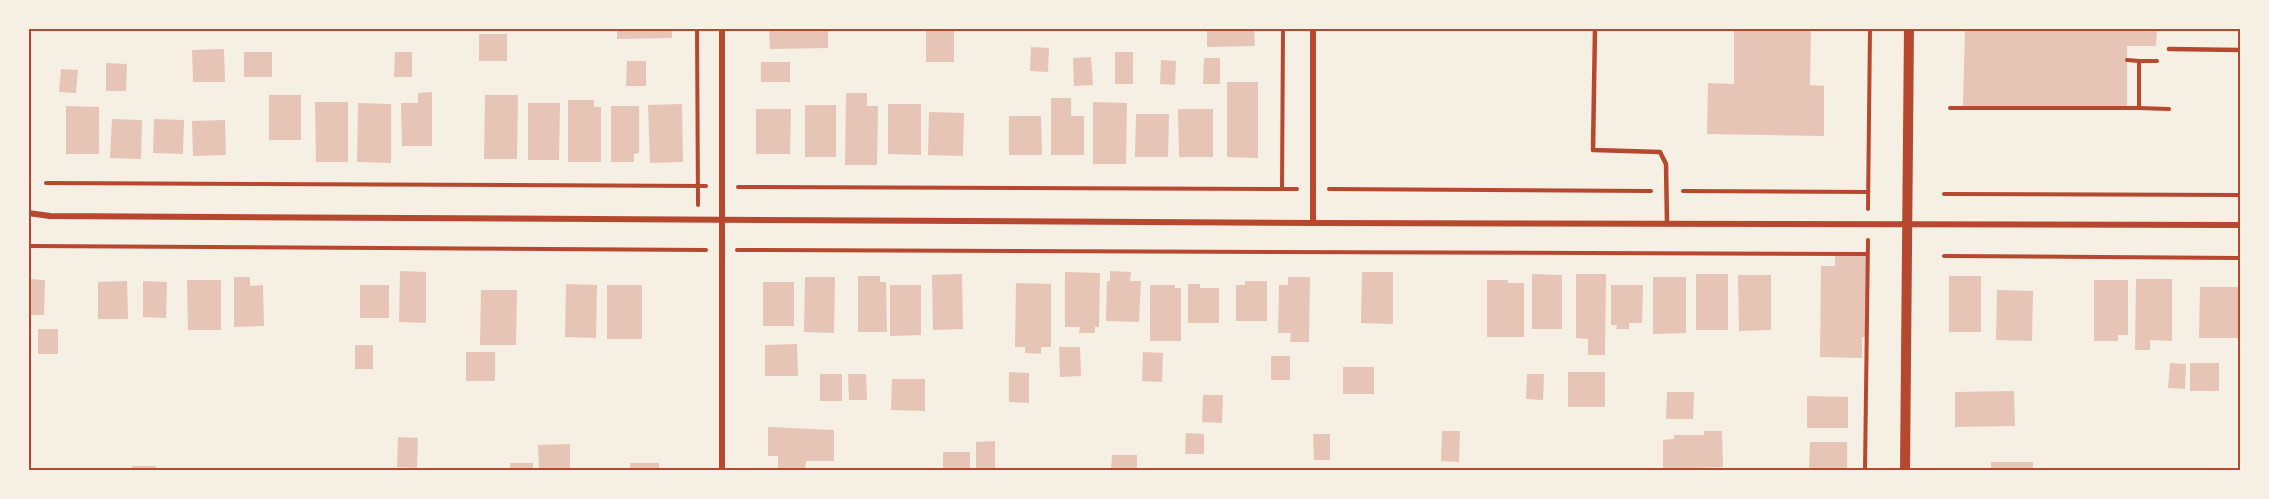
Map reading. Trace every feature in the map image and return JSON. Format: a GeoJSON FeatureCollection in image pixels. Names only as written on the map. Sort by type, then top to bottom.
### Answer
{"type":"FeatureCollection","features":[{"type":"Feature","properties":{"kind":"street"},"geometry":{"type":"LineString","coordinates":[[722,28],[722,471]]}},
{"type":"Feature","properties":{"kind":"street"},"geometry":{"type":"LineString","coordinates":[[1313,28],[1313,223]]}},
{"type":"Feature","properties":{"kind":"street"},"geometry":{"type":"LineString","coordinates":[[1905,471],[1909,28]]}},
{"type":"Feature","properties":{"kind":"street"},"geometry":{"type":"LineString","coordinates":[[28,213],[50,216],[1313,223],[2241,225]]}},
{"type":"Feature","properties":{"kind":"lane"},"geometry":{"type":"LineString","coordinates":[[1595,28],[1593,150],[1660,152],[1666,164],[1667,224]]}},
{"type":"Feature","properties":{"kind":"lane"},"geometry":{"type":"LineString","coordinates":[[2169,49],[2241,50]]}},
{"type":"Feature","properties":{"kind":"path"},"geometry":{"type":"LineString","coordinates":[[697,28],[698,250]]}},
{"type":"Feature","properties":{"kind":"path"},"geometry":{"type":"LineString","coordinates":[[1282,189],[1283,28]]}},
{"type":"Feature","properties":{"kind":"path"},"geometry":{"type":"LineString","coordinates":[[1865,471],[1870,28]]}},
{"type":"Feature","properties":{"kind":"path"},"geometry":{"type":"LineString","coordinates":[[2127,60],[2139,61],[2139,108]]}},
{"type":"Feature","properties":{"kind":"path"},"geometry":{"type":"LineString","coordinates":[[1950,108],[2169,109]]}},
{"type":"Feature","properties":{"kind":"path"},"geometry":{"type":"LineString","coordinates":[[46,183],[1868,192]]}},
{"type":"Feature","properties":{"kind":"path"},"geometry":{"type":"LineString","coordinates":[[1944,194],[2241,195]]}},
{"type":"Feature","properties":{"kind":"path"},"geometry":{"type":"LineString","coordinates":[[28,246],[1868,254]]}},
{"type":"Feature","properties":{"kind":"path"},"geometry":{"type":"LineString","coordinates":[[1944,256],[2241,258]]}},
{"type":"Feature","properties":{"kind":"building"},"geometry":{"type":"Polygon","coordinates":[[[617,28],[672,28],[672,38],[617,39],[617,28]]]}},
{"type":"Feature","properties":{"kind":"building"},"geometry":{"type":"Polygon","coordinates":[[[769,28],[828,28],[828,48],[770,49],[769,28]]]}},
{"type":"Feature","properties":{"kind":"building"},"geometry":{"type":"Polygon","coordinates":[[[926,28],[954,28],[954,62],[926,62],[926,28]]]}},
{"type":"Feature","properties":{"kind":"building"},"geometry":{"type":"Polygon","coordinates":[[[1207,28],[1254,28],[1255,46],[1207,47],[1207,28]]]}},
{"type":"Feature","properties":{"kind":"building"},"geometry":{"type":"Polygon","coordinates":[[[1734,28],[1811,28],[1810,85],[1824,86],[1824,136],[1707,134],[1708,83],[1734,84],[1734,28]]]}},
{"type":"Feature","properties":{"kind":"building"},"geometry":{"type":"Polygon","coordinates":[[[1965,28],[2157,28],[2156,46],[2127,46],[2127,108],[1963,106],[1965,28]]]}},
{"type":"Feature","properties":{"kind":"building"},"geometry":{"type":"Polygon","coordinates":[[[479,34],[507,34],[507,61],[479,61],[479,34]]]}},
{"type":"Feature","properties":{"kind":"building"},"geometry":{"type":"Polygon","coordinates":[[[1031,47],[1049,48],[1048,72],[1030,71],[1031,47]]]}},
{"type":"Feature","properties":{"kind":"building"},"geometry":{"type":"Polygon","coordinates":[[[224,49],[225,82],[193,82],[192,50],[224,49]]]}},
{"type":"Feature","properties":{"kind":"building"},"geometry":{"type":"Polygon","coordinates":[[[244,52],[272,52],[272,77],[244,77],[244,52]]]}},
{"type":"Feature","properties":{"kind":"building"},"geometry":{"type":"Polygon","coordinates":[[[395,52],[412,52],[412,77],[394,77],[395,52]]]}},
{"type":"Feature","properties":{"kind":"building"},"geometry":{"type":"Polygon","coordinates":[[[1115,52],[1133,52],[1133,84],[1115,84],[1115,52]]]}},
{"type":"Feature","properties":{"kind":"building"},"geometry":{"type":"Polygon","coordinates":[[[1091,57],[1093,85],[1074,86],[1073,58],[1091,57]]]}},
{"type":"Feature","properties":{"kind":"building"},"geometry":{"type":"Polygon","coordinates":[[[1204,58],[1220,58],[1220,84],[1203,84],[1204,58]]]}},
{"type":"Feature","properties":{"kind":"building"},"geometry":{"type":"Polygon","coordinates":[[[1161,60],[1176,61],[1175,85],[1160,84],[1161,60]]]}},
{"type":"Feature","properties":{"kind":"building"},"geometry":{"type":"Polygon","coordinates":[[[627,61],[646,61],[646,86],[626,86],[627,61]]]}},
{"type":"Feature","properties":{"kind":"building"},"geometry":{"type":"Polygon","coordinates":[[[761,62],[790,62],[790,82],[761,82],[761,62]]]}},
{"type":"Feature","properties":{"kind":"building"},"geometry":{"type":"Polygon","coordinates":[[[106,63],[127,64],[126,91],[106,91],[106,63]]]}},
{"type":"Feature","properties":{"kind":"building"},"geometry":{"type":"Polygon","coordinates":[[[61,69],[78,70],[76,93],[59,92],[61,69]]]}},
{"type":"Feature","properties":{"kind":"building"},"geometry":{"type":"Polygon","coordinates":[[[1227,82],[1258,82],[1258,158],[1227,157],[1227,82]]]}},
{"type":"Feature","properties":{"kind":"building"},"geometry":{"type":"Polygon","coordinates":[[[432,92],[432,146],[402,146],[401,103],[418,103],[418,93],[432,92]]]}},
{"type":"Feature","properties":{"kind":"building"},"geometry":{"type":"Polygon","coordinates":[[[846,93],[867,93],[867,106],[878,106],[877,165],[845,165],[846,93]]]}},
{"type":"Feature","properties":{"kind":"building"},"geometry":{"type":"Polygon","coordinates":[[[269,95],[301,95],[301,140],[269,140],[269,95]]]}},
{"type":"Feature","properties":{"kind":"building"},"geometry":{"type":"Polygon","coordinates":[[[485,95],[518,95],[517,159],[484,159],[485,95]]]}},
{"type":"Feature","properties":{"kind":"building"},"geometry":{"type":"Polygon","coordinates":[[[1051,98],[1071,98],[1071,116],[1084,116],[1084,155],[1051,155],[1051,98]]]}},
{"type":"Feature","properties":{"kind":"building"},"geometry":{"type":"Polygon","coordinates":[[[568,100],[594,100],[594,107],[601,107],[601,162],[568,162],[568,100]]]}},
{"type":"Feature","properties":{"kind":"building"},"geometry":{"type":"Polygon","coordinates":[[[315,102],[348,102],[348,162],[316,162],[315,102]]]}},
{"type":"Feature","properties":{"kind":"building"},"geometry":{"type":"Polygon","coordinates":[[[1093,102],[1127,103],[1126,164],[1093,164],[1093,102]]]}},
{"type":"Feature","properties":{"kind":"building"},"geometry":{"type":"Polygon","coordinates":[[[358,103],[391,104],[391,163],[357,162],[358,103]]]}},
{"type":"Feature","properties":{"kind":"building"},"geometry":{"type":"Polygon","coordinates":[[[528,103],[560,103],[559,160],[528,160],[528,103]]]}},
{"type":"Feature","properties":{"kind":"building"},"geometry":{"type":"Polygon","coordinates":[[[682,104],[683,162],[650,163],[648,105],[682,104]]]}},
{"type":"Feature","properties":{"kind":"building"},"geometry":{"type":"Polygon","coordinates":[[[888,104],[921,104],[921,155],[888,154],[888,104]]]}},
{"type":"Feature","properties":{"kind":"building"},"geometry":{"type":"Polygon","coordinates":[[[805,105],[836,105],[836,157],[805,157],[805,105]]]}},
{"type":"Feature","properties":{"kind":"building"},"geometry":{"type":"Polygon","coordinates":[[[66,106],[99,107],[99,154],[66,154],[66,106]]]}},
{"type":"Feature","properties":{"kind":"building"},"geometry":{"type":"Polygon","coordinates":[[[611,106],[639,106],[639,153],[634,154],[634,162],[611,162],[611,106]]]}},
{"type":"Feature","properties":{"kind":"building"},"geometry":{"type":"Polygon","coordinates":[[[756,109],[791,109],[790,154],[756,154],[756,109]]]}},
{"type":"Feature","properties":{"kind":"building"},"geometry":{"type":"Polygon","coordinates":[[[1178,109],[1213,109],[1213,157],[1179,157],[1178,109]]]}},
{"type":"Feature","properties":{"kind":"building"},"geometry":{"type":"Polygon","coordinates":[[[929,112],[964,113],[963,156],[928,155],[929,112]]]}},
{"type":"Feature","properties":{"kind":"building"},"geometry":{"type":"Polygon","coordinates":[[[1136,114],[1169,114],[1168,157],[1135,157],[1136,114]]]}},
{"type":"Feature","properties":{"kind":"building"},"geometry":{"type":"Polygon","coordinates":[[[1009,116],[1041,116],[1042,155],[1009,155],[1009,116]]]}},
{"type":"Feature","properties":{"kind":"building"},"geometry":{"type":"Polygon","coordinates":[[[112,119],[142,120],[141,159],[110,158],[112,119]]]}},
{"type":"Feature","properties":{"kind":"building"},"geometry":{"type":"Polygon","coordinates":[[[154,119],[184,120],[183,154],[153,153],[154,119]]]}},
{"type":"Feature","properties":{"kind":"building"},"geometry":{"type":"Polygon","coordinates":[[[225,120],[226,155],[193,156],[192,121],[225,120]]]}},
{"type":"Feature","properties":{"kind":"building"},"geometry":{"type":"Polygon","coordinates":[[[1835,255],[1866,256],[1866,337],[1862,337],[1862,358],[1820,357],[1821,266],[1835,266],[1835,255]]]}},
{"type":"Feature","properties":{"kind":"building"},"geometry":{"type":"Polygon","coordinates":[[[400,271],[426,272],[426,323],[399,322],[400,271]]]}},
{"type":"Feature","properties":{"kind":"building"},"geometry":{"type":"Polygon","coordinates":[[[1110,271],[1131,272],[1130,281],[1141,281],[1139,322],[1106,321],[1107,281],[1110,281],[1110,271]]]}},
{"type":"Feature","properties":{"kind":"building"},"geometry":{"type":"Polygon","coordinates":[[[1065,272],[1100,273],[1099,327],[1095,327],[1095,333],[1079,333],[1080,327],[1065,327],[1065,272]]]}},
{"type":"Feature","properties":{"kind":"building"},"geometry":{"type":"Polygon","coordinates":[[[1362,272],[1393,272],[1393,324],[1361,323],[1362,272]]]}},
{"type":"Feature","properties":{"kind":"building"},"geometry":{"type":"Polygon","coordinates":[[[962,274],[963,329],[933,330],[932,275],[962,274]]]}},
{"type":"Feature","properties":{"kind":"building"},"geometry":{"type":"Polygon","coordinates":[[[1532,274],[1562,275],[1562,329],[1532,329],[1532,274]]]}},
{"type":"Feature","properties":{"kind":"building"},"geometry":{"type":"Polygon","coordinates":[[[1576,274],[1606,274],[1605,355],[1588,355],[1588,339],[1576,338],[1576,274]]]}},
{"type":"Feature","properties":{"kind":"building"},"geometry":{"type":"Polygon","coordinates":[[[1696,274],[1728,274],[1728,330],[1696,330],[1696,274]]]}},
{"type":"Feature","properties":{"kind":"building"},"geometry":{"type":"Polygon","coordinates":[[[1738,275],[1771,275],[1771,330],[1739,331],[1738,275]]]}},
{"type":"Feature","properties":{"kind":"building"},"geometry":{"type":"Polygon","coordinates":[[[858,276],[880,276],[880,282],[886,282],[887,332],[858,332],[858,276]]]}},
{"type":"Feature","properties":{"kind":"building"},"geometry":{"type":"Polygon","coordinates":[[[1949,276],[1981,276],[1981,332],[1949,332],[1949,276]]]}},
{"type":"Feature","properties":{"kind":"building"},"geometry":{"type":"Polygon","coordinates":[[[234,277],[250,277],[250,286],[263,285],[264,326],[234,327],[234,277]]]}},
{"type":"Feature","properties":{"kind":"building"},"geometry":{"type":"Polygon","coordinates":[[[805,277],[835,277],[834,333],[804,332],[805,277]]]}},
{"type":"Feature","properties":{"kind":"building"},"geometry":{"type":"Polygon","coordinates":[[[1288,277],[1310,277],[1309,342],[1290,342],[1291,333],[1278,333],[1279,285],[1288,285],[1288,277]]]}},
{"type":"Feature","properties":{"kind":"building"},"geometry":{"type":"Polygon","coordinates":[[[1653,277],[1686,277],[1686,333],[1653,334],[1653,277]]]}},
{"type":"Feature","properties":{"kind":"building"},"geometry":{"type":"Polygon","coordinates":[[[28,279],[45,280],[44,315],[28,315],[28,279]]]}},
{"type":"Feature","properties":{"kind":"building"},"geometry":{"type":"Polygon","coordinates":[[[2136,279],[2172,279],[2172,341],[2150,340],[2150,350],[2135,350],[2136,279]]]}},
{"type":"Feature","properties":{"kind":"building"},"geometry":{"type":"Polygon","coordinates":[[[187,280],[221,280],[221,330],[188,330],[187,280]]]}},
{"type":"Feature","properties":{"kind":"building"},"geometry":{"type":"Polygon","coordinates":[[[1487,280],[1524,283],[1524,337],[1487,337],[1487,280]]]}},
{"type":"Feature","properties":{"kind":"building"},"geometry":{"type":"Polygon","coordinates":[[[2094,280],[2128,280],[2128,335],[2118,335],[2118,341],[2094,341],[2094,280]]]}},
{"type":"Feature","properties":{"kind":"building"},"geometry":{"type":"Polygon","coordinates":[[[127,281],[128,319],[98,319],[98,282],[127,281]]]}},
{"type":"Feature","properties":{"kind":"building"},"geometry":{"type":"Polygon","coordinates":[[[143,281],[167,282],[166,318],[143,317],[143,281]]]}},
{"type":"Feature","properties":{"kind":"building"},"geometry":{"type":"Polygon","coordinates":[[[1245,281],[1267,281],[1267,321],[1236,321],[1236,285],[1245,285],[1245,281]]]}},
{"type":"Feature","properties":{"kind":"building"},"geometry":{"type":"Polygon","coordinates":[[[763,282],[794,282],[794,326],[763,326],[763,282]]]}},
{"type":"Feature","properties":{"kind":"building"},"geometry":{"type":"Polygon","coordinates":[[[1016,283],[1051,284],[1051,347],[1041,347],[1041,354],[1025,353],[1025,347],[1015,347],[1016,283]]]}},
{"type":"Feature","properties":{"kind":"building"},"geometry":{"type":"Polygon","coordinates":[[[566,284],[597,285],[596,338],[565,337],[566,284]]]}},
{"type":"Feature","properties":{"kind":"building"},"geometry":{"type":"Polygon","coordinates":[[[1188,284],[1200,284],[1200,288],[1219,288],[1219,323],[1188,323],[1188,284]]]}},
{"type":"Feature","properties":{"kind":"building"},"geometry":{"type":"Polygon","coordinates":[[[360,285],[389,285],[389,318],[360,318],[360,285]]]}},
{"type":"Feature","properties":{"kind":"building"},"geometry":{"type":"Polygon","coordinates":[[[607,285],[642,285],[642,339],[607,339],[607,285]]]}},
{"type":"Feature","properties":{"kind":"building"},"geometry":{"type":"Polygon","coordinates":[[[890,285],[921,285],[921,335],[890,336],[890,285]]]}},
{"type":"Feature","properties":{"kind":"building"},"geometry":{"type":"Polygon","coordinates":[[[1150,285],[1175,285],[1175,288],[1181,288],[1181,341],[1150,341],[1150,285]]]}},
{"type":"Feature","properties":{"kind":"building"},"geometry":{"type":"Polygon","coordinates":[[[1611,285],[1643,285],[1642,323],[1629,323],[1629,329],[1616,329],[1617,325],[1611,325],[1611,285]]]}},
{"type":"Feature","properties":{"kind":"building"},"geometry":{"type":"Polygon","coordinates":[[[2200,287],[2240,287],[2240,338],[2199,338],[2200,287]]]}},
{"type":"Feature","properties":{"kind":"building"},"geometry":{"type":"Polygon","coordinates":[[[481,290],[517,290],[516,345],[480,345],[481,290]]]}},
{"type":"Feature","properties":{"kind":"building"},"geometry":{"type":"Polygon","coordinates":[[[1997,290],[2033,291],[2032,341],[1996,340],[1997,290]]]}},
{"type":"Feature","properties":{"kind":"building"},"geometry":{"type":"Polygon","coordinates":[[[38,329],[58,329],[58,354],[38,354],[38,329]]]}},
{"type":"Feature","properties":{"kind":"building"},"geometry":{"type":"Polygon","coordinates":[[[797,344],[798,376],[765,376],[765,345],[797,344]]]}},
{"type":"Feature","properties":{"kind":"building"},"geometry":{"type":"Polygon","coordinates":[[[355,345],[373,345],[373,369],[355,369],[355,345]]]}},
{"type":"Feature","properties":{"kind":"building"},"geometry":{"type":"Polygon","coordinates":[[[1059,347],[1080,347],[1081,376],[1060,377],[1059,347]]]}},
{"type":"Feature","properties":{"kind":"building"},"geometry":{"type":"Polygon","coordinates":[[[466,352],[495,352],[495,381],[466,381],[466,352]]]}},
{"type":"Feature","properties":{"kind":"building"},"geometry":{"type":"Polygon","coordinates":[[[1143,352],[1163,353],[1162,382],[1142,381],[1143,352]]]}},
{"type":"Feature","properties":{"kind":"building"},"geometry":{"type":"Polygon","coordinates":[[[1271,356],[1290,356],[1290,380],[1271,380],[1271,356]]]}},
{"type":"Feature","properties":{"kind":"building"},"geometry":{"type":"Polygon","coordinates":[[[2170,363],[2186,364],[2185,389],[2168,388],[2170,363]]]}},
{"type":"Feature","properties":{"kind":"building"},"geometry":{"type":"Polygon","coordinates":[[[2190,363],[2219,363],[2219,391],[2190,391],[2190,363]]]}},
{"type":"Feature","properties":{"kind":"building"},"geometry":{"type":"Polygon","coordinates":[[[1343,367],[1374,367],[1374,394],[1343,394],[1343,367]]]}},
{"type":"Feature","properties":{"kind":"building"},"geometry":{"type":"Polygon","coordinates":[[[1009,372],[1029,373],[1029,403],[1009,402],[1009,372]]]}},
{"type":"Feature","properties":{"kind":"building"},"geometry":{"type":"Polygon","coordinates":[[[1568,372],[1605,372],[1605,407],[1568,407],[1568,372]]]}},
{"type":"Feature","properties":{"kind":"building"},"geometry":{"type":"Polygon","coordinates":[[[820,374],[842,374],[842,401],[820,401],[820,374]]]}},
{"type":"Feature","properties":{"kind":"building"},"geometry":{"type":"Polygon","coordinates":[[[848,374],[866,374],[867,400],[849,400],[848,374]]]}},
{"type":"Feature","properties":{"kind":"building"},"geometry":{"type":"Polygon","coordinates":[[[1527,374],[1544,374],[1543,400],[1526,399],[1527,374]]]}},
{"type":"Feature","properties":{"kind":"building"},"geometry":{"type":"Polygon","coordinates":[[[892,379],[925,379],[925,411],[891,410],[892,379]]]}},
{"type":"Feature","properties":{"kind":"building"},"geometry":{"type":"Polygon","coordinates":[[[2014,391],[2015,426],[1955,427],[1955,392],[2014,391]]]}},
{"type":"Feature","properties":{"kind":"building"},"geometry":{"type":"Polygon","coordinates":[[[1667,392],[1694,392],[1693,419],[1666,419],[1667,392]]]}},
{"type":"Feature","properties":{"kind":"building"},"geometry":{"type":"Polygon","coordinates":[[[1203,395],[1223,395],[1222,423],[1202,422],[1203,395]]]}},
{"type":"Feature","properties":{"kind":"building"},"geometry":{"type":"Polygon","coordinates":[[[1807,396],[1848,397],[1848,428],[1807,428],[1807,396]]]}},
{"type":"Feature","properties":{"kind":"building"},"geometry":{"type":"Polygon","coordinates":[[[768,427],[834,430],[834,461],[806,461],[805,470],[778,470],[778,456],[768,456],[768,427]]]}},
{"type":"Feature","properties":{"kind":"building"},"geometry":{"type":"Polygon","coordinates":[[[1442,431],[1460,431],[1459,462],[1441,461],[1442,431]]]}},
{"type":"Feature","properties":{"kind":"building"},"geometry":{"type":"Polygon","coordinates":[[[1704,431],[1722,431],[1723,467],[1663,469],[1663,440],[1674,439],[1674,435],[1704,435],[1704,431]]]}},
{"type":"Feature","properties":{"kind":"building"},"geometry":{"type":"Polygon","coordinates":[[[1186,433],[1204,434],[1204,454],[1185,454],[1186,433]]]}},
{"type":"Feature","properties":{"kind":"building"},"geometry":{"type":"Polygon","coordinates":[[[1313,434],[1330,434],[1330,460],[1314,460],[1313,434]]]}},
{"type":"Feature","properties":{"kind":"building"},"geometry":{"type":"Polygon","coordinates":[[[398,437],[418,438],[417,468],[397,467],[398,437]]]}},
{"type":"Feature","properties":{"kind":"building"},"geometry":{"type":"Polygon","coordinates":[[[995,441],[995,469],[976,469],[976,442],[995,441]]]}},
{"type":"Feature","properties":{"kind":"building"},"geometry":{"type":"Polygon","coordinates":[[[1810,442],[1847,442],[1847,470],[1809,470],[1810,442]]]}},
{"type":"Feature","properties":{"kind":"building"},"geometry":{"type":"Polygon","coordinates":[[[570,444],[570,470],[539,470],[538,445],[570,444]]]}},
{"type":"Feature","properties":{"kind":"building"},"geometry":{"type":"Polygon","coordinates":[[[943,452],[970,452],[970,470],[943,470],[943,452]]]}},
{"type":"Feature","properties":{"kind":"building"},"geometry":{"type":"Polygon","coordinates":[[[1112,455],[1137,455],[1137,470],[1111,470],[1112,455]]]}},
{"type":"Feature","properties":{"kind":"building"},"geometry":{"type":"Polygon","coordinates":[[[1991,462],[2033,462],[2033,470],[1991,470],[1991,462]]]}},
{"type":"Feature","properties":{"kind":"building"},"geometry":{"type":"Polygon","coordinates":[[[510,463],[533,463],[533,470],[510,470],[510,463]]]}},
{"type":"Feature","properties":{"kind":"building"},"geometry":{"type":"Polygon","coordinates":[[[630,463],[659,463],[659,470],[630,470],[630,463]]]}},
{"type":"Feature","properties":{"kind":"building"},"geometry":{"type":"Polygon","coordinates":[[[132,466],[156,466],[156,470],[133,470],[132,466]]]}}]}
